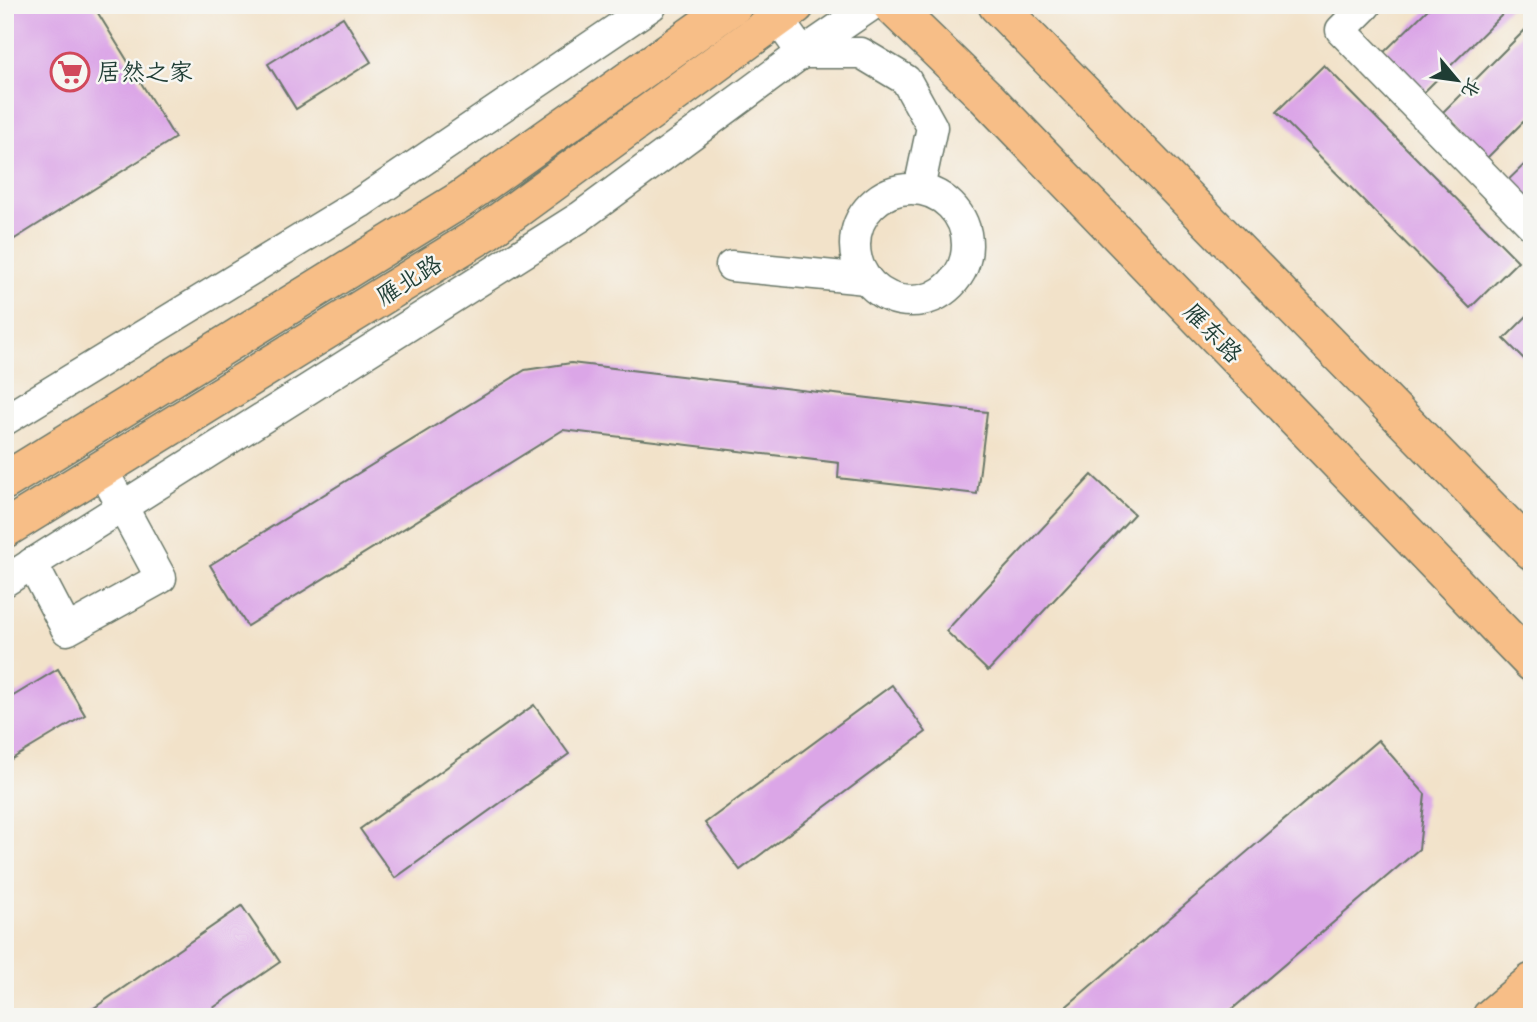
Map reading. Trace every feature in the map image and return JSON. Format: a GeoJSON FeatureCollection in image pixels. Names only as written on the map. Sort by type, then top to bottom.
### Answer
{"type":"FeatureCollection","features":[{"type":"Feature","properties":{"kind":"main road","name":"雁北路"},"geometry":{"type":"LineString","coordinates":[[5,481],[460,200],[734,5]]}},
{"type":"Feature","properties":{"kind":"main road","name":"雁东路"},"geometry":{"type":"LineString","coordinates":[[891,5],[986,97],[1532,663]]}},
{"type":"Feature","properties":{"kind":"main road"},"geometry":{"type":"LineString","coordinates":[[997,5],[1532,551]]}},
{"type":"Feature","properties":{"kind":"main road","name":"雁北路"},"geometry":{"type":"LineString","coordinates":[[5,529],[484,233],[786,11]]}},
{"type":"Feature","properties":{"kind":"main road"},"geometry":{"type":"LineString","coordinates":[[1491,1017],[1532,982]]}},
{"type":"Feature","properties":{"kind":"street"},"geometry":{"type":"LineString","coordinates":[[5,420],[360,203],[652,5]]}},
{"type":"Feature","properties":{"kind":"street"},"geometry":{"type":"LineString","coordinates":[[5,580],[580,217],[872,5]]}},
{"type":"Feature","properties":{"kind":"street"},"geometry":{"type":"LineString","coordinates":[[1366,5],[1340,30],[1532,225]]}},
{"type":"Feature","properties":{"kind":"street"},"geometry":{"type":"LineString","coordinates":[[786,11],[802,54]]}},
{"type":"Feature","properties":{"kind":"street"},"geometry":{"type":"LineString","coordinates":[[802,54],[861,53],[906,80],[932,127],[919,190]]}},
{"type":"Feature","properties":{"kind":"street"},"geometry":{"type":"LineString","coordinates":[[901,190],[919,190],[937,195],[951,206],[962,221],[967,239],[966,257],[959,274],[947,289],[932,298],[914,302],[895,300],[878,292],[866,279],[857,262],[855,244],[858,225],[868,209],[883,197],[901,190]]}},
{"type":"Feature","properties":{"kind":"street"},"geometry":{"type":"LineString","coordinates":[[731,266],[866,279]]}},
{"type":"Feature","properties":{"kind":"street"},"geometry":{"type":"LineString","coordinates":[[32,564],[68,630],[161,578],[102,469]]}},
{"type":"Feature","properties":{"kind":"building","name":"居然之家"},"geometry":{"type":"Polygon","coordinates":[[[5,5],[93,5],[175,138],[5,245],[5,5]]]}},
{"type":"Feature","properties":{"kind":"building"},"geometry":{"type":"Polygon","coordinates":[[[1432,5],[1512,5],[1420,96],[1380,56],[1432,5]]]}},
{"type":"Feature","properties":{"kind":"building"},"geometry":{"type":"Polygon","coordinates":[[[343,17],[371,62],[296,109],[268,64],[343,17]]]}},
{"type":"Feature","properties":{"kind":"building"},"geometry":{"type":"Polygon","coordinates":[[[1532,23],[1532,113],[1487,158],[1442,113],[1532,23]]]}},
{"type":"Feature","properties":{"kind":"building"},"geometry":{"type":"Polygon","coordinates":[[[1324,65],[1518,261],[1470,308],[1276,112],[1324,65]]]}},
{"type":"Feature","properties":{"kind":"building"},"geometry":{"type":"Polygon","coordinates":[[[1532,157],[1532,218],[1501,187],[1532,157]]]}},
{"type":"Feature","properties":{"kind":"building"},"geometry":{"type":"Polygon","coordinates":[[[1532,311],[1532,367],[1504,339],[1532,311]]]}},
{"type":"Feature","properties":{"kind":"building"},"geometry":{"type":"Polygon","coordinates":[[[571,363],[987,412],[977,494],[838,478],[839,463],[563,430],[247,626],[210,565],[525,370],[571,363]]]}},
{"type":"Feature","properties":{"kind":"building"},"geometry":{"type":"Polygon","coordinates":[[[1092,475],[1134,514],[988,671],[946,631],[1092,475]]]}},
{"type":"Feature","properties":{"kind":"building"},"geometry":{"type":"Polygon","coordinates":[[[58,669],[85,715],[5,763],[5,701],[58,669]]]}},
{"type":"Feature","properties":{"kind":"building"},"geometry":{"type":"Polygon","coordinates":[[[892,685],[926,732],[740,870],[705,823],[892,685]]]}},
{"type":"Feature","properties":{"kind":"building"},"geometry":{"type":"Polygon","coordinates":[[[534,705],[569,754],[395,878],[360,829],[534,705]]]}},
{"type":"Feature","properties":{"kind":"building"},"geometry":{"type":"Polygon","coordinates":[[[1378,740],[1425,794],[1419,849],[1223,1017],[1054,1017],[1378,740]]]}},
{"type":"Feature","properties":{"kind":"building"},"geometry":{"type":"Polygon","coordinates":[[[242,906],[280,962],[200,1017],[81,1017],[242,906]]]}},
{"type":"Feature","properties":{"kind":"place","name":"居然之家"},"geometry":{"type":"Point","coordinates":[70,72]}}]}
